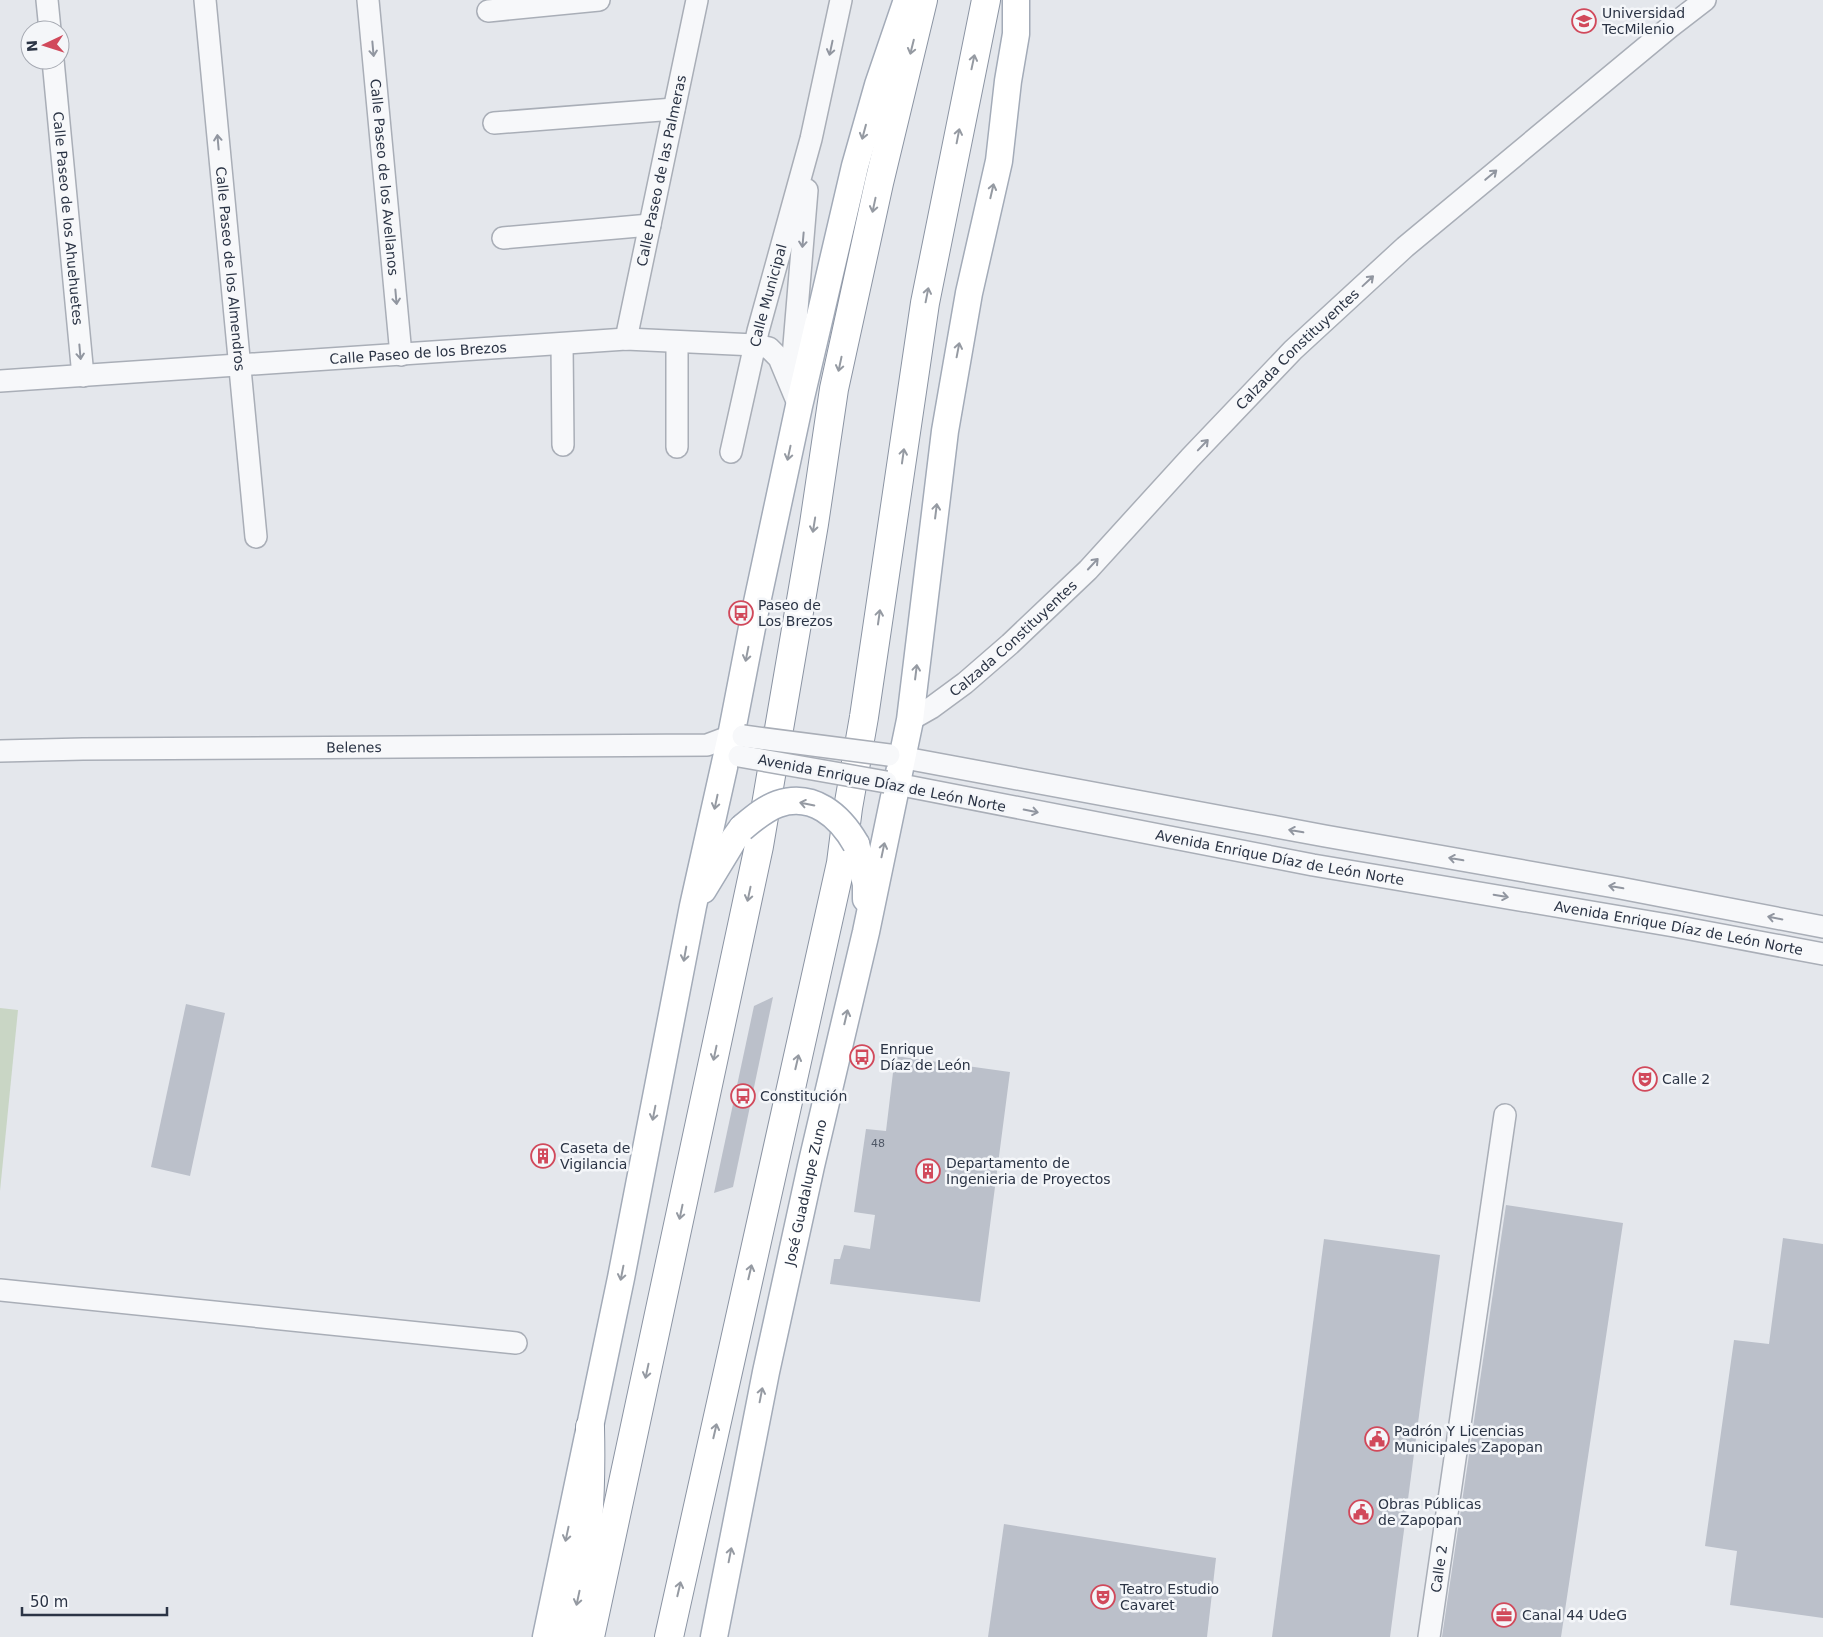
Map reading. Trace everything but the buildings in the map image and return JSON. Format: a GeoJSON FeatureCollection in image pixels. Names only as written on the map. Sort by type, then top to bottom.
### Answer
{"type":"FeatureCollection","features":[{"type":"Feature","properties":{"kind":"highway"},"geometry":{"type":"LineString","coordinates":[[590,1637],[759,846],[814,524],[834,389],[879,183],[923,0]]}},
{"type":"Feature","properties":{"kind":"highway"},"geometry":{"type":"LineString","coordinates":[[669,1637],[841,863],[925,303],[986,0]]}},
{"type":"Feature","properties":{"kind":"highway"},"geometry":{"type":"LineString","coordinates":[[569,1637],[580,1587],[586,1546],[590,1505],[590,1427]]}},
{"type":"Feature","properties":{"kind":"main road"},"geometry":{"type":"LineString","coordinates":[[546,1637],[621,1278],[693,906],[729,746],[795,394],[857,158],[878,85],[907,0]]}},
{"type":"Feature","properties":{"kind":"main road","name":"José Guadalupe Zuno"},"geometry":{"type":"LineString","coordinates":[[714,1637],[768,1363],[813,1157],[866,932],[896,756],[910,720],[945,431],[969,293],[999,160],[1008,81],[1016,34],[1016,0]]}},
{"type":"Feature","properties":{"kind":"main road"},"geometry":{"type":"LineString","coordinates":[[693,906],[742,828],[778,804],[792,801],[808,803],[824,808],[837,817],[856,844],[866,884],[866,932]]}},
{"type":"Feature","properties":{"kind":"street"},"geometry":{"type":"LineString","coordinates":[[47,0],[49,20]]}},
{"type":"Feature","properties":{"kind":"street","name":"Calle Paseo de los Almendros"},"geometry":{"type":"LineString","coordinates":[[205,0],[256,537]]}},
{"type":"Feature","properties":{"kind":"street","name":"Calle Paseo de los Avellanos"},"geometry":{"type":"LineString","coordinates":[[368,0],[401,354]]}},
{"type":"Feature","properties":{"kind":"street"},"geometry":{"type":"LineString","coordinates":[[488,11],[600,0]]}},
{"type":"Feature","properties":{"kind":"street","name":"Calle Paseo de las Palmeras"},"geometry":{"type":"LineString","coordinates":[[626,340],[697,0]]}},
{"type":"Feature","properties":{"kind":"street","name":"Calle Municipal"},"geometry":{"type":"LineString","coordinates":[[732,452],[755,345],[811,139],[841,0]]}},
{"type":"Feature","properties":{"kind":"street","name":"Calzada Constituyentes"},"geometry":{"type":"LineString","coordinates":[[910,720],[930,708],[971,677],[1010,644],[1081,576],[1293,350],[1405,247],[1705,0]]}},
{"type":"Feature","properties":{"kind":"street","name":"Calle Paseo de los Ahuehuetes"},"geometry":{"type":"LineString","coordinates":[[54,70],[82,376]]}},
{"type":"Feature","properties":{"kind":"street"},"geometry":{"type":"LineString","coordinates":[[494,123],[674,109]]}},
{"type":"Feature","properties":{"kind":"street","name":"Calle Municipal"},"geometry":{"type":"LineString","coordinates":[[795,394],[811,139]]}},
{"type":"Feature","properties":{"kind":"street"},"geometry":{"type":"LineString","coordinates":[[503,238],[650,225]]}},
{"type":"Feature","properties":{"kind":"street","name":"Calle Paseo de los Brezos"},"geometry":{"type":"LineString","coordinates":[[0,381],[626,340],[755,345],[769,348],[779,358],[795,394]]}},
{"type":"Feature","properties":{"kind":"street"},"geometry":{"type":"LineString","coordinates":[[677,342],[677,448]]}},
{"type":"Feature","properties":{"kind":"street"},"geometry":{"type":"LineString","coordinates":[[562,344],[563,445]]}},
{"type":"Feature","properties":{"kind":"street","name":"Belenes"},"geometry":{"type":"LineString","coordinates":[[0,751],[729,746]]}},
{"type":"Feature","properties":{"kind":"street","name":"Avenida Enrique Díaz de León Norte"},"geometry":{"type":"LineString","coordinates":[[729,746],[896,756],[1315,834],[1620,888],[1823,927]]}},
{"type":"Feature","properties":{"kind":"street","name":"Avenida Enrique Díaz de León Norte"},"geometry":{"type":"LineString","coordinates":[[729,746],[892,784],[1313,865],[1617,916],[1823,954]]}},
{"type":"Feature","properties":{"kind":"street","name":"Calle 2"},"geometry":{"type":"LineString","coordinates":[[1429,1637],[1505,1115]]}},
{"type":"Feature","properties":{"kind":"street"},"geometry":{"type":"LineString","coordinates":[[0,1290],[516,1343]]}},
{"type":"Feature","properties":{"kind":"green space"},"geometry":{"type":"Polygon","coordinates":[[[0,1008],[18,1010],[0,1191],[0,1008]]]}},
{"type":"Feature","properties":{"kind":"place","name":"Universidad TecMilenio"},"geometry":{"type":"Point","coordinates":[1584,21]}},
{"type":"Feature","properties":{"kind":"place","name":"Paseo de Los Brezos"},"geometry":{"type":"Point","coordinates":[741,613]}},
{"type":"Feature","properties":{"kind":"place","name":"Enrique Díaz de León"},"geometry":{"type":"Point","coordinates":[862,1057]}},
{"type":"Feature","properties":{"kind":"place","name":"Calle 2"},"geometry":{"type":"Point","coordinates":[1645,1079]}},
{"type":"Feature","properties":{"kind":"place","name":"Constitución"},"geometry":{"type":"Point","coordinates":[743,1096]}},
{"type":"Feature","properties":{"kind":"place","name":"Caseta de Vigilancia"},"geometry":{"type":"Point","coordinates":[543,1156]}},
{"type":"Feature","properties":{"kind":"place","name":"Departamento de Ingenieria de Proyectos"},"geometry":{"type":"Point","coordinates":[928,1171]}},
{"type":"Feature","properties":{"kind":"place","name":"Padrón Y Licencias Municipales Zapopan"},"geometry":{"type":"Point","coordinates":[1377,1439]}},
{"type":"Feature","properties":{"kind":"place","name":"Obras Públicas de Zapopan"},"geometry":{"type":"Point","coordinates":[1361,1512]}},
{"type":"Feature","properties":{"kind":"place","name":"Teatro Estudio Cavaret"},"geometry":{"type":"Point","coordinates":[1103,1597]}},
{"type":"Feature","properties":{"kind":"place","name":"Canal 44 UdeG"},"geometry":{"type":"Point","coordinates":[1504,1615]}}]}
